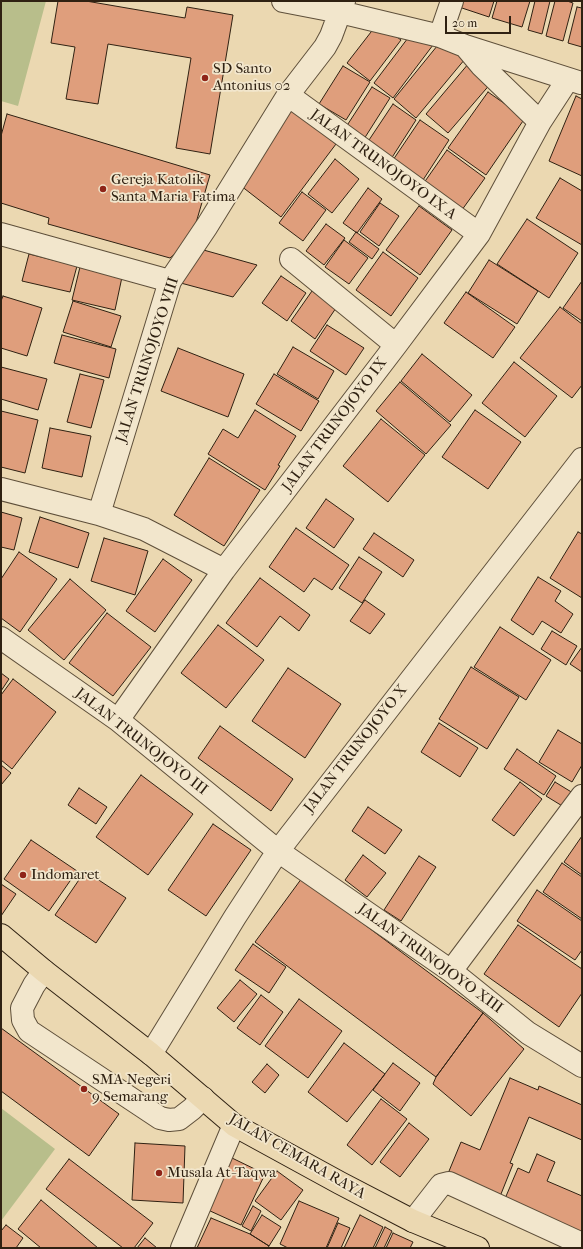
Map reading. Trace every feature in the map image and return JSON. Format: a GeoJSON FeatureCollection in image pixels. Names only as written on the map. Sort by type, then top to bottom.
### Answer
{"type":"FeatureCollection","features":[{"type":"Feature","properties":{"kind":"main road","name":"JALAN CEMARA RAYA"},"geometry":{"type":"LineString","coordinates":[[1,935],[44,971],[151,1054],[234,1124],[340,1184],[413,1221],[478,1248]]}},
{"type":"Feature","properties":{"kind":"street"},"geometry":{"type":"LineString","coordinates":[[283,1],[342,6],[440,36],[465,46],[575,81]]}},
{"type":"Feature","properties":{"kind":"street"},"geometry":{"type":"LineString","coordinates":[[440,36],[452,1]]}},
{"type":"Feature","properties":{"kind":"street","name":"JALAN TRUNOJOYO VIII"},"geometry":{"type":"LineString","coordinates":[[99,514],[170,281],[207,226],[288,95],[325,47],[331,36],[342,6]]}},
{"type":"Feature","properties":{"kind":"street"},"geometry":{"type":"LineString","coordinates":[[465,46],[481,65],[540,122]]}},
{"type":"Feature","properties":{"kind":"street","name":"JALAN TRUNOJOYO IX"},"geometry":{"type":"LineString","coordinates":[[118,720],[224,570],[479,234],[540,122],[575,81]]}},
{"type":"Feature","properties":{"kind":"street","name":"JALAN TRUNOJOYO IX A"},"geometry":{"type":"LineString","coordinates":[[288,95],[479,234]]}},
{"type":"Feature","properties":{"kind":"street"},"geometry":{"type":"LineString","coordinates":[[1,234],[170,281]]}},
{"type":"Feature","properties":{"kind":"street"},"geometry":{"type":"LineString","coordinates":[[291,259],[396,345]]}},
{"type":"Feature","properties":{"kind":"street","name":"JALAN TRUNOJOYO X"},"geometry":{"type":"LineString","coordinates":[[151,1054],[278,850],[582,459]]}},
{"type":"Feature","properties":{"kind":"street"},"geometry":{"type":"LineString","coordinates":[[1,489],[99,514],[144,529],[224,570]]}},
{"type":"Feature","properties":{"kind":"street","name":"JALAN TRUNOJOYO III"},"geometry":{"type":"LineString","coordinates":[[1,638],[118,720],[278,850]]}},
{"type":"Feature","properties":{"kind":"street"},"geometry":{"type":"LineString","coordinates":[[451,971],[582,796]]}},
{"type":"Feature","properties":{"kind":"street","name":"JALAN TRUNOJOYO XIII"},"geometry":{"type":"LineString","coordinates":[[278,850],[451,971],[528,1033],[582,1066]]}},
{"type":"Feature","properties":{"kind":"street"},"geometry":{"type":"LineString","coordinates":[[44,971],[34,985],[22,1008],[23,1020],[29,1032],[160,1118],[169,1120],[179,1119],[203,1098]]}},
{"type":"Feature","properties":{"kind":"street"},"geometry":{"type":"LineString","coordinates":[[182,1248],[234,1124]]}},
{"type":"Feature","properties":{"kind":"street"},"geometry":{"type":"LineString","coordinates":[[413,1221],[441,1185],[449,1183],[582,1244]]}},
{"type":"Feature","properties":{"kind":"green space"},"geometry":{"type":"Polygon","coordinates":[[[1,1],[46,1],[18,106],[1,101],[1,1]]]}},
{"type":"Feature","properties":{"kind":"green space"},"geometry":{"type":"Polygon","coordinates":[[[1,1108],[55,1149],[1,1221],[1,1108]]]}},
{"type":"Feature","properties":{"kind":"building","name":"SD Santo Antonius 02"},"geometry":{"type":"Polygon","coordinates":[[[58,1],[86,1],[185,18],[187,7],[233,15],[210,154],[176,148],[191,58],[108,44],[98,104],[66,99],[75,47],[51,43],[58,1]]]}},
{"type":"Feature","properties":{"kind":"building"},"geometry":{"type":"Polygon","coordinates":[[[458,1],[494,1],[489,17],[456,6],[458,1]]]}},
{"type":"Feature","properties":{"kind":"building"},"geometry":{"type":"Polygon","coordinates":[[[497,1],[530,1],[522,27],[492,18],[497,1]]]}},
{"type":"Feature","properties":{"kind":"building"},"geometry":{"type":"Polygon","coordinates":[[[535,1],[550,1],[542,34],[528,30],[535,1]]]}},
{"type":"Feature","properties":{"kind":"building"},"geometry":{"type":"Polygon","coordinates":[[[555,1],[567,1],[573,3],[563,41],[546,36],[555,1]]]}},
{"type":"Feature","properties":{"kind":"building"},"geometry":{"type":"Polygon","coordinates":[[[577,7],[582,8],[582,47],[568,43],[577,7]]]}},
{"type":"Feature","properties":{"kind":"building"},"geometry":{"type":"Polygon","coordinates":[[[378,23],[401,40],[370,81],[347,63],[378,23]]]}},
{"type":"Feature","properties":{"kind":"building"},"geometry":{"type":"Polygon","coordinates":[[[414,30],[433,45],[393,98],[374,83],[414,30]]]}},
{"type":"Feature","properties":{"kind":"building"},"geometry":{"type":"Polygon","coordinates":[[[442,40],[465,59],[416,118],[394,99],[442,40]]]}},
{"type":"Feature","properties":{"kind":"building"},"geometry":{"type":"Polygon","coordinates":[[[469,63],[492,82],[448,133],[426,114],[469,63]]]}},
{"type":"Feature","properties":{"kind":"building"},"geometry":{"type":"Polygon","coordinates":[[[343,66],[370,82],[346,120],[319,104],[343,66]]]}},
{"type":"Feature","properties":{"kind":"building"},"geometry":{"type":"Polygon","coordinates":[[[372,87],[390,98],[364,139],[346,127],[372,87]]]}},
{"type":"Feature","properties":{"kind":"building"},"geometry":{"type":"Polygon","coordinates":[[[488,92],[525,118],[486,175],[448,148],[488,92]]]}},
{"type":"Feature","properties":{"kind":"building"},"geometry":{"type":"Polygon","coordinates":[[[576,96],[582,99],[582,176],[549,161],[576,96]]]}},
{"type":"Feature","properties":{"kind":"building"},"geometry":{"type":"Polygon","coordinates":[[[393,104],[416,120],[391,159],[367,143],[393,104]]]}},
{"type":"Feature","properties":{"kind":"building"},"geometry":{"type":"Polygon","coordinates":[[[291,109],[336,144],[281,217],[236,182],[291,109]]]}},
{"type":"Feature","properties":{"kind":"building","name":"Gereja Katolik Santa Maria Fatima"},"geometry":{"type":"Polygon","coordinates":[[[7,114],[210,175],[191,240],[170,258],[48,224],[49,218],[1,203],[1,136],[7,114]]]}},
{"type":"Feature","properties":{"kind":"building"},"geometry":{"type":"Polygon","coordinates":[[[420,120],[449,140],[423,180],[393,160],[420,120]]]}},
{"type":"Feature","properties":{"kind":"building"},"geometry":{"type":"Polygon","coordinates":[[[447,150],[485,178],[459,214],[421,187],[447,150]]]}},
{"type":"Feature","properties":{"kind":"building"},"geometry":{"type":"Polygon","coordinates":[[[335,159],[359,179],[332,213],[308,194],[335,159]]]}},
{"type":"Feature","properties":{"kind":"building"},"geometry":{"type":"Polygon","coordinates":[[[560,178],[582,191],[582,245],[536,218],[560,178]]]}},
{"type":"Feature","properties":{"kind":"building"},"geometry":{"type":"Polygon","coordinates":[[[368,188],[382,199],[357,233],[343,223],[368,188]]]}},
{"type":"Feature","properties":{"kind":"building"},"geometry":{"type":"Polygon","coordinates":[[[302,192],[326,210],[303,241],[279,223],[302,192]]]}},
{"type":"Feature","properties":{"kind":"building"},"geometry":{"type":"Polygon","coordinates":[[[380,203],[399,216],[379,246],[360,232],[380,203]]]}},
{"type":"Feature","properties":{"kind":"building"},"geometry":{"type":"Polygon","coordinates":[[[419,206],[452,230],[420,275],[386,250],[419,206]]]}},
{"type":"Feature","properties":{"kind":"building"},"geometry":{"type":"Polygon","coordinates":[[[527,219],[578,253],[549,298],[497,264],[527,219]]]}},
{"type":"Feature","properties":{"kind":"building"},"geometry":{"type":"Polygon","coordinates":[[[326,224],[345,238],[324,265],[306,251],[326,224]]]}},
{"type":"Feature","properties":{"kind":"building"},"geometry":{"type":"Polygon","coordinates":[[[356,232],[379,249],[372,259],[349,242],[356,232]]]}},
{"type":"Feature","properties":{"kind":"building"},"geometry":{"type":"Polygon","coordinates":[[[344,240],[368,258],[349,284],[325,267],[344,240]]]}},
{"type":"Feature","properties":{"kind":"building"},"geometry":{"type":"Polygon","coordinates":[[[200,249],[257,265],[233,297],[177,282],[200,249]]]}},
{"type":"Feature","properties":{"kind":"building"},"geometry":{"type":"Polygon","coordinates":[[[383,252],[418,278],[391,316],[356,290],[383,252]]]}},
{"type":"Feature","properties":{"kind":"building"},"geometry":{"type":"Polygon","coordinates":[[[29,254],[77,266],[70,292],[22,281],[29,254]]]}},
{"type":"Feature","properties":{"kind":"building"},"geometry":{"type":"Polygon","coordinates":[[[489,260],[538,291],[517,324],[468,293],[489,260]]]}},
{"type":"Feature","properties":{"kind":"building"},"geometry":{"type":"Polygon","coordinates":[[[80,267],[122,277],[115,310],[72,300],[80,267]]]}},
{"type":"Feature","properties":{"kind":"building"},"geometry":{"type":"Polygon","coordinates":[[[281,276],[306,293],[287,321],[262,303],[281,276]]]}},
{"type":"Feature","properties":{"kind":"building"},"geometry":{"type":"Polygon","coordinates":[[[582,281],[582,321],[563,308],[582,281]]]}},
{"type":"Feature","properties":{"kind":"building"},"geometry":{"type":"Polygon","coordinates":[[[312,291],[336,308],[315,339],[291,321],[312,291]]]}},
{"type":"Feature","properties":{"kind":"building"},"geometry":{"type":"Polygon","coordinates":[[[466,292],[515,327],[493,358],[444,323],[466,292]]]}},
{"type":"Feature","properties":{"kind":"building"},"geometry":{"type":"Polygon","coordinates":[[[3,296],[42,308],[27,356],[1,348],[1,301],[3,296]]]}},
{"type":"Feature","properties":{"kind":"building"},"geometry":{"type":"Polygon","coordinates":[[[73,301],[121,316],[111,347],[63,332],[73,301]]]}},
{"type":"Feature","properties":{"kind":"building"},"geometry":{"type":"Polygon","coordinates":[[[560,307],[582,324],[582,385],[572,398],[520,358],[560,307]]]}},
{"type":"Feature","properties":{"kind":"building"},"geometry":{"type":"Polygon","coordinates":[[[327,325],[364,348],[346,375],[310,351],[327,325]]]}},
{"type":"Feature","properties":{"kind":"building"},"geometry":{"type":"Polygon","coordinates":[[[62,335],[116,349],[109,378],[54,363],[62,335]]]}},
{"type":"Feature","properties":{"kind":"building"},"geometry":{"type":"Polygon","coordinates":[[[293,347],[334,371],[318,399],[277,374],[293,347]]]}},
{"type":"Feature","properties":{"kind":"building"},"geometry":{"type":"Polygon","coordinates":[[[178,348],[244,374],[228,417],[161,391],[178,348]]]}},
{"type":"Feature","properties":{"kind":"building"},"geometry":{"type":"Polygon","coordinates":[[[422,354],[472,395],[450,422],[401,381],[422,354]]]}},
{"type":"Feature","properties":{"kind":"building"},"geometry":{"type":"Polygon","coordinates":[[[514,362],[557,396],[525,437],[482,403],[514,362]]]}},
{"type":"Feature","properties":{"kind":"building"},"geometry":{"type":"Polygon","coordinates":[[[1,367],[47,379],[38,410],[1,399],[1,367]]]}},
{"type":"Feature","properties":{"kind":"building"},"geometry":{"type":"Polygon","coordinates":[[[80,374],[104,380],[91,428],[67,422],[80,374]]]}},
{"type":"Feature","properties":{"kind":"building"},"geometry":{"type":"Polygon","coordinates":[[[274,374],[319,401],[301,431],[256,404],[274,374]]]}},
{"type":"Feature","properties":{"kind":"building"},"geometry":{"type":"Polygon","coordinates":[[[400,382],[451,425],[426,454],[376,411],[400,382]]]}},
{"type":"Feature","properties":{"kind":"building"},"geometry":{"type":"Polygon","coordinates":[[[255,410],[296,436],[265,490],[208,454],[223,429],[238,438],[255,410]]]}},
{"type":"Feature","properties":{"kind":"building"},"geometry":{"type":"Polygon","coordinates":[[[475,410],[521,442],[488,489],[442,457],[475,410]]]}},
{"type":"Feature","properties":{"kind":"building"},"geometry":{"type":"Polygon","coordinates":[[[1,411],[38,420],[25,473],[1,467],[1,411]]]}},
{"type":"Feature","properties":{"kind":"building"},"geometry":{"type":"Polygon","coordinates":[[[381,419],[425,455],[388,502],[343,466],[381,419]]]}},
{"type":"Feature","properties":{"kind":"building"},"geometry":{"type":"Polygon","coordinates":[[[50,428],[91,436],[82,477],[42,468],[50,428]]]}},
{"type":"Feature","properties":{"kind":"building"},"geometry":{"type":"Polygon","coordinates":[[[209,458],[260,490],[224,546],[174,515],[209,458]]]}},
{"type":"Feature","properties":{"kind":"building"},"geometry":{"type":"Polygon","coordinates":[[[326,499],[354,519],[334,548],[306,528],[326,499]]]}},
{"type":"Feature","properties":{"kind":"building"},"geometry":{"type":"Polygon","coordinates":[[[1,512],[22,518],[14,550],[1,547],[1,512]]]}},
{"type":"Feature","properties":{"kind":"building"},"geometry":{"type":"Polygon","coordinates":[[[40,517],[89,533],[78,568],[29,552],[40,517]]]}},
{"type":"Feature","properties":{"kind":"building"},"geometry":{"type":"Polygon","coordinates":[[[296,528],[349,565],[332,590],[314,578],[304,592],[269,567],[296,528]]]}},
{"type":"Feature","properties":{"kind":"building"},"geometry":{"type":"Polygon","coordinates":[[[578,532],[582,534],[582,598],[550,578],[578,532]]]}},
{"type":"Feature","properties":{"kind":"building"},"geometry":{"type":"Polygon","coordinates":[[[374,533],[414,560],[403,577],[363,549],[374,533]]]}},
{"type":"Feature","properties":{"kind":"building"},"geometry":{"type":"Polygon","coordinates":[[[104,538],[148,551],[135,595],[91,581],[104,538]]]}},
{"type":"Feature","properties":{"kind":"building"},"geometry":{"type":"Polygon","coordinates":[[[19,552],[57,579],[20,632],[1,618],[1,579],[19,552]]]}},
{"type":"Feature","properties":{"kind":"building"},"geometry":{"type":"Polygon","coordinates":[[[359,557],[382,572],[362,603],[339,588],[359,557]]]}},
{"type":"Feature","properties":{"kind":"building"},"geometry":{"type":"Polygon","coordinates":[[[163,559],[192,580],[155,632],[126,611],[163,559]]]}},
{"type":"Feature","properties":{"kind":"building"},"geometry":{"type":"Polygon","coordinates":[[[538,577],[561,591],[555,601],[573,614],[561,633],[542,621],[533,635],[511,620],[538,577]]]}},
{"type":"Feature","properties":{"kind":"building"},"geometry":{"type":"Polygon","coordinates":[[[260,578],[310,615],[299,631],[280,616],[257,647],[226,623],[260,578]]]}},
{"type":"Feature","properties":{"kind":"building"},"geometry":{"type":"Polygon","coordinates":[[[70,579],[106,610],[64,660],[28,630],[70,579]]]}},
{"type":"Feature","properties":{"kind":"building"},"geometry":{"type":"Polygon","coordinates":[[[365,600],[385,614],[370,634],[350,621],[365,600]]]}},
{"type":"Feature","properties":{"kind":"building"},"geometry":{"type":"Polygon","coordinates":[[[107,613],[151,647],[113,696],[69,663],[107,613]]]}},
{"type":"Feature","properties":{"kind":"building"},"geometry":{"type":"Polygon","coordinates":[[[218,625],[264,660],[226,708],[181,673],[218,625]]]}},
{"type":"Feature","properties":{"kind":"building"},"geometry":{"type":"Polygon","coordinates":[[[500,627],[551,660],[526,700],[474,667],[500,627]]]}},
{"type":"Feature","properties":{"kind":"building"},"geometry":{"type":"Polygon","coordinates":[[[552,631],[577,646],[566,665],[541,649],[552,631]]]}},
{"type":"Feature","properties":{"kind":"building"},"geometry":{"type":"Polygon","coordinates":[[[582,647],[582,672],[570,664],[582,647]]]}},
{"type":"Feature","properties":{"kind":"building"},"geometry":{"type":"Polygon","coordinates":[[[471,667],[519,697],[487,749],[439,719],[471,667]]]}},
{"type":"Feature","properties":{"kind":"building"},"geometry":{"type":"Polygon","coordinates":[[[288,668],[341,704],[305,758],[252,721],[288,668]]]}},
{"type":"Feature","properties":{"kind":"building"},"geometry":{"type":"Polygon","coordinates":[[[1,673],[9,679],[1,691],[1,673]]]}},
{"type":"Feature","properties":{"kind":"building"},"geometry":{"type":"Polygon","coordinates":[[[13,679],[56,712],[12,769],[1,760],[1,695],[13,679]]]}},
{"type":"Feature","properties":{"kind":"building"},"geometry":{"type":"Polygon","coordinates":[[[439,723],[478,748],[460,777],[421,752],[439,723]]]}},
{"type":"Feature","properties":{"kind":"building"},"geometry":{"type":"Polygon","coordinates":[[[220,726],[293,779],[271,811],[198,758],[220,726]]]}},
{"type":"Feature","properties":{"kind":"building"},"geometry":{"type":"Polygon","coordinates":[[[558,730],[582,744],[582,765],[572,782],[539,762],[558,730]]]}},
{"type":"Feature","properties":{"kind":"building"},"geometry":{"type":"Polygon","coordinates":[[[517,749],[556,776],[544,795],[504,769],[517,749]]]}},
{"type":"Feature","properties":{"kind":"building"},"geometry":{"type":"Polygon","coordinates":[[[1,765],[11,773],[1,785],[1,765]]]}},
{"type":"Feature","properties":{"kind":"building"},"geometry":{"type":"Polygon","coordinates":[[[141,775],[193,814],[148,875],[96,837],[141,775]]]}},
{"type":"Feature","properties":{"kind":"building"},"geometry":{"type":"Polygon","coordinates":[[[520,782],[542,799],[514,836],[492,820],[520,782]]]}},
{"type":"Feature","properties":{"kind":"building"},"geometry":{"type":"Polygon","coordinates":[[[555,782],[573,793],[564,807],[546,796],[555,782]]]}},
{"type":"Feature","properties":{"kind":"building"},"geometry":{"type":"Polygon","coordinates":[[[79,788],[107,807],[96,824],[68,805],[79,788]]]}},
{"type":"Feature","properties":{"kind":"building"},"geometry":{"type":"Polygon","coordinates":[[[368,807],[402,830],[385,854],[352,831],[368,807]]]}},
{"type":"Feature","properties":{"kind":"building"},"geometry":{"type":"Polygon","coordinates":[[[213,824],[251,850],[206,916],[168,890],[213,824]]]}},
{"type":"Feature","properties":{"kind":"building"},"geometry":{"type":"Polygon","coordinates":[[[582,836],[582,875],[564,862],[582,836]]]}},
{"type":"Feature","properties":{"kind":"building"},"geometry":{"type":"Polygon","coordinates":[[[31,840],[77,871],[49,911],[4,879],[31,840]]]}},
{"type":"Feature","properties":{"kind":"building"},"geometry":{"type":"Polygon","coordinates":[[[363,855],[386,873],[367,897],[345,880],[363,855]]]}},
{"type":"Feature","properties":{"kind":"building"},"geometry":{"type":"Polygon","coordinates":[[[419,856],[436,867],[401,921],[384,910],[419,856]]]}},
{"type":"Feature","properties":{"kind":"building"},"geometry":{"type":"Polygon","coordinates":[[[562,863],[582,877],[582,919],[543,892],[562,863]]]}},
{"type":"Feature","properties":{"kind":"building"},"geometry":{"type":"Polygon","coordinates":[[[85,871],[126,898],[96,943],[55,915],[85,871]]]}},
{"type":"Feature","properties":{"kind":"building"},"geometry":{"type":"Polygon","coordinates":[[[302,878],[483,1013],[436,1077],[255,942],[302,878]]]}},
{"type":"Feature","properties":{"kind":"building"},"geometry":{"type":"Polygon","coordinates":[[[1,884],[16,894],[1,916],[1,884]]]}},
{"type":"Feature","properties":{"kind":"building"},"geometry":{"type":"Polygon","coordinates":[[[537,890],[582,921],[582,950],[575,960],[517,921],[537,890]]]}},
{"type":"Feature","properties":{"kind":"building"},"geometry":{"type":"Polygon","coordinates":[[[518,925],[582,969],[582,993],[559,1027],[484,974],[518,925]]]}},
{"type":"Feature","properties":{"kind":"building"},"geometry":{"type":"Polygon","coordinates":[[[253,944],[286,967],[269,993],[235,970],[253,944]]]}},
{"type":"Feature","properties":{"kind":"building"},"geometry":{"type":"Polygon","coordinates":[[[240,980],[257,994],[234,1022],[217,1008],[240,980]]]}},
{"type":"Feature","properties":{"kind":"building"},"geometry":{"type":"Polygon","coordinates":[[[261,995],[283,1012],[260,1045],[237,1028],[261,995]]]}},
{"type":"Feature","properties":{"kind":"building"},"geometry":{"type":"Polygon","coordinates":[[[299,999],[342,1031],[308,1078],[265,1046],[299,999]]]}},
{"type":"Feature","properties":{"kind":"building"},"geometry":{"type":"Polygon","coordinates":[[[483,1013],[524,1049],[471,1116],[433,1084],[436,1077],[483,1013]]]}},
{"type":"Feature","properties":{"kind":"building"},"geometry":{"type":"Polygon","coordinates":[[[1,1028],[119,1114],[89,1156],[1,1091],[1,1028]]]}},
{"type":"Feature","properties":{"kind":"building"},"geometry":{"type":"Polygon","coordinates":[[[344,1043],[385,1074],[347,1122],[308,1092],[344,1043]]]}},
{"type":"Feature","properties":{"kind":"building"},"geometry":{"type":"Polygon","coordinates":[[[393,1063],[420,1083],[400,1111],[373,1090],[393,1063]]]}},
{"type":"Feature","properties":{"kind":"building"},"geometry":{"type":"Polygon","coordinates":[[[267,1064],[279,1075],[265,1093],[252,1082],[267,1064]]]}},
{"type":"Feature","properties":{"kind":"building"},"geometry":{"type":"Polygon","coordinates":[[[510,1078],[538,1090],[539,1086],[582,1105],[582,1140],[529,1117],[510,1163],[513,1164],[499,1199],[447,1176],[461,1142],[480,1150],[510,1078]]]}},
{"type":"Feature","properties":{"kind":"building"},"geometry":{"type":"Polygon","coordinates":[[[381,1099],[407,1119],[372,1165],[347,1145],[381,1099]]]}},
{"type":"Feature","properties":{"kind":"building"},"geometry":{"type":"Polygon","coordinates":[[[409,1123],[429,1139],[400,1177],[380,1162],[409,1123]]]}},
{"type":"Feature","properties":{"kind":"building","name":"Musala At-Taqwa"},"geometry":{"type":"Polygon","coordinates":[[[135,1143],[185,1146],[183,1203],[132,1200],[135,1143]]]}},
{"type":"Feature","properties":{"kind":"building"},"geometry":{"type":"Polygon","coordinates":[[[537,1154],[555,1162],[547,1181],[582,1196],[582,1236],[504,1201],[518,1168],[529,1173],[537,1154]]]}},
{"type":"Feature","properties":{"kind":"building"},"geometry":{"type":"Polygon","coordinates":[[[232,1158],[265,1174],[241,1225],[208,1210],[232,1158]]]}},
{"type":"Feature","properties":{"kind":"building"},"geometry":{"type":"Polygon","coordinates":[[[69,1159],[153,1223],[134,1248],[123,1248],[46,1189],[69,1159]]]}},
{"type":"Feature","properties":{"kind":"building"},"geometry":{"type":"Polygon","coordinates":[[[277,1171],[303,1190],[281,1220],[255,1201],[277,1171]]]}},
{"type":"Feature","properties":{"kind":"building"},"geometry":{"type":"Polygon","coordinates":[[[41,1200],[98,1248],[41,1248],[18,1229],[41,1200]]]}},
{"type":"Feature","properties":{"kind":"building"},"geometry":{"type":"Polygon","coordinates":[[[299,1201],[339,1218],[326,1248],[288,1248],[280,1244],[299,1201]]]}},
{"type":"Feature","properties":{"kind":"building"},"geometry":{"type":"Polygon","coordinates":[[[253,1206],[261,1211],[251,1231],[242,1226],[253,1206]]]}},
{"type":"Feature","properties":{"kind":"building"},"geometry":{"type":"Polygon","coordinates":[[[262,1215],[281,1227],[269,1246],[250,1234],[262,1215]]]}},
{"type":"Feature","properties":{"kind":"building"},"geometry":{"type":"Polygon","coordinates":[[[360,1215],[383,1227],[373,1248],[344,1248],[360,1215]]]}},
{"type":"Feature","properties":{"kind":"building"},"geometry":{"type":"Polygon","coordinates":[[[211,1218],[250,1234],[269,1246],[268,1248],[197,1248],[211,1218]]]}},
{"type":"Feature","properties":{"kind":"building"},"geometry":{"type":"Polygon","coordinates":[[[338,1223],[350,1228],[341,1248],[327,1248],[338,1223]]]}},
{"type":"Feature","properties":{"kind":"building"},"geometry":{"type":"Polygon","coordinates":[[[6,1225],[23,1238],[16,1248],[1,1248],[1,1231],[6,1225]]]}},
{"type":"Feature","properties":{"kind":"building"},"geometry":{"type":"Polygon","coordinates":[[[385,1227],[392,1231],[384,1248],[375,1248],[385,1227]]]}},
{"type":"Feature","properties":{"kind":"building"},"geometry":{"type":"Polygon","coordinates":[[[393,1233],[413,1242],[410,1248],[386,1248],[393,1233]]]}},
{"type":"Feature","properties":{"kind":"building"},"geometry":{"type":"Polygon","coordinates":[[[145,1238],[157,1248],[137,1248],[145,1238]]]}},
{"type":"Feature","properties":{"kind":"place","name":"SD Santo Antonius 02"},"geometry":{"type":"Point","coordinates":[205,78]}},
{"type":"Feature","properties":{"kind":"place","name":"Gereja Katolik Santa Maria Fatima"},"geometry":{"type":"Point","coordinates":[103,189]}},
{"type":"Feature","properties":{"kind":"place","name":"Indomaret"},"geometry":{"type":"Point","coordinates":[23,875]}},
{"type":"Feature","properties":{"kind":"place","name":"SMA Negeri 9 Semarang"},"geometry":{"type":"Point","coordinates":[84,1089]}},
{"type":"Feature","properties":{"kind":"place","name":"Musala At-Taqwa"},"geometry":{"type":"Point","coordinates":[159,1173]}}]}
